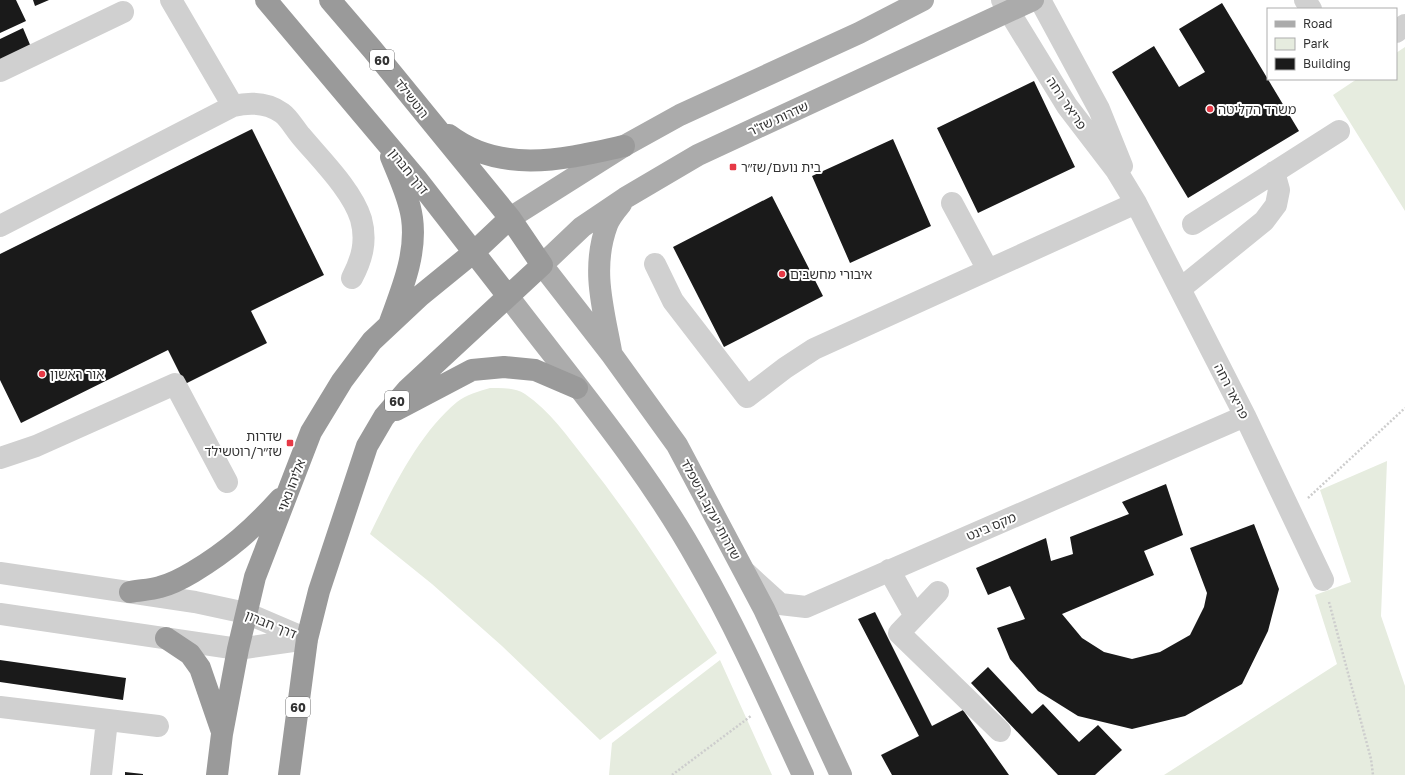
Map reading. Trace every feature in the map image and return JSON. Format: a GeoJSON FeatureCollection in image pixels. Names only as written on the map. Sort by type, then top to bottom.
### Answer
{"type":"FeatureCollection","features":[{"type":"Feature","properties":{"kind":"highway","name":"דרך חברון"},"geometry":{"type":"LineString","coordinates":[[266,0],[416,178],[507,295]]}},
{"type":"Feature","properties":{"kind":"highway","name":"רוטשילד"},"geometry":{"type":"LineString","coordinates":[[330,0],[344,9],[431,123]]}},
{"type":"Feature","properties":{"kind":"highway"},"geometry":{"type":"LineString","coordinates":[[431,123],[462,145],[487,155],[515,160],[568,159],[624,146]]}},
{"type":"Feature","properties":{"kind":"highway","name":"60"},"geometry":{"type":"LineString","coordinates":[[289,775],[307,639],[319,591],[366,446],[384,417],[408,388],[507,295],[542,265],[510,218],[431,123]]}},
{"type":"Feature","properties":{"kind":"highway"},"geometry":{"type":"LineString","coordinates":[[384,140],[405,192],[412,219],[412,246],[408,275],[389,325]]}},
{"type":"Feature","properties":{"kind":"highway"},"geometry":{"type":"LineString","coordinates":[[474,252],[510,218]]}},
{"type":"Feature","properties":{"kind":"highway","name":"אליהו נאוי"},"geometry":{"type":"LineString","coordinates":[[217,775],[222,734],[238,649],[255,577],[311,432],[342,380],[372,341],[420,296],[474,252]]}},
{"type":"Feature","properties":{"kind":"highway"},"geometry":{"type":"LineString","coordinates":[[384,417],[472,370],[504,367],[535,370],[577,388]]}},
{"type":"Feature","properties":{"kind":"highway"},"geometry":{"type":"LineString","coordinates":[[130,592],[161,587],[206,565],[239,541],[289,490]]}},
{"type":"Feature","properties":{"kind":"highway"},"geometry":{"type":"LineString","coordinates":[[166,638],[190,654],[200,668],[222,734]]}},
{"type":"Feature","properties":{"kind":"main road"},"geometry":{"type":"LineString","coordinates":[[510,218],[624,146],[680,115],[859,33],[923,0]]}},
{"type":"Feature","properties":{"kind":"main road","name":"שדרות שז\"ר"},"geometry":{"type":"LineString","coordinates":[[542,265],[582,227],[625,198],[698,155],[1005,6],[1033,0]]}},
{"type":"Feature","properties":{"kind":"main road"},"geometry":{"type":"LineString","coordinates":[[612,355],[598,283],[599,256],[608,224],[625,198]]}},
{"type":"Feature","properties":{"kind":"main road","name":"שדרות יעקב גרשפלד"},"geometry":{"type":"LineString","coordinates":[[542,265],[612,355],[677,445],[764,609],[842,775]]}},
{"type":"Feature","properties":{"kind":"main road"},"geometry":{"type":"LineString","coordinates":[[507,295],[655,492],[699,562],[737,635],[803,775]]}},
{"type":"Feature","properties":{"kind":"street"},"geometry":{"type":"LineString","coordinates":[[171,0],[233,106]]}},
{"type":"Feature","properties":{"kind":"street","name":"פריאר רחה"},"geometry":{"type":"LineString","coordinates":[[1040,0],[1099,110],[1136,203]]}},
{"type":"Feature","properties":{"kind":"street","name":"פריאר רחה"},"geometry":{"type":"LineString","coordinates":[[1005,6],[1067,106],[1116,170],[1136,203],[1245,416],[1323,580]]}},
{"type":"Feature","properties":{"kind":"street"},"geometry":{"type":"LineString","coordinates":[[0,71],[123,12]]}},
{"type":"Feature","properties":{"kind":"street"},"geometry":{"type":"LineString","coordinates":[[1397,31],[1405,25]]}},
{"type":"Feature","properties":{"kind":"street"},"geometry":{"type":"LineString","coordinates":[[0,226],[233,106],[248,102],[264,104],[282,113],[351,197],[361,219],[364,240],[361,261],[352,278]]}},
{"type":"Feature","properties":{"kind":"street"},"geometry":{"type":"LineString","coordinates":[[1193,224],[1339,131]]}},
{"type":"Feature","properties":{"kind":"street"},"geometry":{"type":"LineString","coordinates":[[1180,289],[1264,221],[1276,205],[1279,190],[1274,172]]}},
{"type":"Feature","properties":{"kind":"street"},"geometry":{"type":"LineString","coordinates":[[952,203],[988,270]]}},
{"type":"Feature","properties":{"kind":"street"},"geometry":{"type":"LineString","coordinates":[[655,264],[673,301],[747,398],[785,368],[814,349],[1136,203]]}},
{"type":"Feature","properties":{"kind":"street"},"geometry":{"type":"LineString","coordinates":[[0,458],[36,446],[174,384],[228,482]]}},
{"type":"Feature","properties":{"kind":"street","name":"מקס בינט"},"geometry":{"type":"LineString","coordinates":[[744,571],[780,604],[806,607],[1245,416]]}},
{"type":"Feature","properties":{"kind":"street"},"geometry":{"type":"LineString","coordinates":[[889,570],[915,616]]}},
{"type":"Feature","properties":{"kind":"street","name":"דרך חברון"},"geometry":{"type":"LineString","coordinates":[[0,573],[195,602],[246,613],[307,639]]}},
{"type":"Feature","properties":{"kind":"street"},"geometry":{"type":"LineString","coordinates":[[938,592],[899,633],[1000,731]]}},
{"type":"Feature","properties":{"kind":"street","name":"דרך חברון"},"geometry":{"type":"LineString","coordinates":[[0,614],[238,649],[307,639]]}},
{"type":"Feature","properties":{"kind":"street"},"geometry":{"type":"LineString","coordinates":[[0,707],[158,726]]}},
{"type":"Feature","properties":{"kind":"street"},"geometry":{"type":"LineString","coordinates":[[101,775],[107,720]]}},
{"type":"Feature","properties":{"kind":"path"},"geometry":{"type":"LineString","coordinates":[[1292,514],[1405,408]]}},
{"type":"Feature","properties":{"kind":"path"},"geometry":{"type":"LineString","coordinates":[[1323,580],[1371,759],[1373,775]]}},
{"type":"Feature","properties":{"kind":"path"},"geometry":{"type":"LineString","coordinates":[[672,775],[769,703]]}},
{"type":"Feature","properties":{"kind":"green space"},"geometry":{"type":"Polygon","coordinates":[[[1405,47],[1405,211],[1333,95],[1356,80],[1397,80],[1397,52],[1405,47]]]}},
{"type":"Feature","properties":{"kind":"green space"},"geometry":{"type":"Polygon","coordinates":[[[490,388],[508,388],[525,394],[543,408],[558,425],[604,483],[638,531],[671,579],[717,653],[600,740],[502,646],[432,584],[370,534],[407,464],[430,430],[457,402],[490,388]]]}},
{"type":"Feature","properties":{"kind":"green space"},"geometry":{"type":"Polygon","coordinates":[[[1387,461],[1381,616],[1405,686],[1405,775],[1164,775],[1337,664],[1315,595],[1351,582],[1320,490],[1387,461]]]}},
{"type":"Feature","properties":{"kind":"green space"},"geometry":{"type":"Polygon","coordinates":[[[720,660],[772,775],[609,775],[612,743],[720,660]]]}},
{"type":"Feature","properties":{"kind":"building"},"geometry":{"type":"Polygon","coordinates":[[[0,0],[16,0],[26,21],[0,33],[0,0]]]}},
{"type":"Feature","properties":{"kind":"building"},"geometry":{"type":"Polygon","coordinates":[[[33,0],[49,0],[35,6],[33,0]]]}},
{"type":"Feature","properties":{"kind":"building","name":"משרד הקליטה"},"geometry":{"type":"Polygon","coordinates":[[[1222,3],[1299,131],[1188,198],[1112,72],[1154,46],[1179,87],[1205,72],[1179,29],[1222,3]]]}},
{"type":"Feature","properties":{"kind":"building"},"geometry":{"type":"Polygon","coordinates":[[[23,28],[31,47],[0,61],[0,39],[23,28]]]}},
{"type":"Feature","properties":{"kind":"building"},"geometry":{"type":"Polygon","coordinates":[[[1034,81],[1075,167],[978,213],[937,128],[1034,81]]]}},
{"type":"Feature","properties":{"kind":"building"},"geometry":{"type":"Polygon","coordinates":[[[252,129],[324,275],[251,311],[267,343],[185,384],[168,350],[21,423],[0,380],[0,254],[252,129]]]}},
{"type":"Feature","properties":{"kind":"building"},"geometry":{"type":"Polygon","coordinates":[[[893,139],[931,226],[850,263],[812,176],[893,139]]]}},
{"type":"Feature","properties":{"kind":"building"},"geometry":{"type":"Polygon","coordinates":[[[772,196],[823,296],[724,347],[673,247],[772,196]]]}},
{"type":"Feature","properties":{"kind":"building"},"geometry":{"type":"Polygon","coordinates":[[[1166,484],[1183,535],[1144,551],[1154,575],[1062,614],[1082,638],[1104,652],[1132,659],[1160,652],[1190,635],[1204,607],[1207,593],[1190,548],[1254,524],[1279,589],[1268,631],[1242,684],[1185,716],[1132,729],[1078,716],[1038,691],[1010,659],[997,628],[1025,619],[1010,586],[988,595],[976,568],[1046,538],[1051,561],[1073,554],[1070,537],[1129,514],[1122,502],[1166,484]]]}},
{"type":"Feature","properties":{"kind":"building"},"geometry":{"type":"Polygon","coordinates":[[[875,612],[932,726],[963,710],[1009,775],[892,775],[881,755],[919,736],[858,619],[875,612]]]}},
{"type":"Feature","properties":{"kind":"building"},"geometry":{"type":"Polygon","coordinates":[[[0,660],[126,678],[123,700],[0,682],[0,660]]]}},
{"type":"Feature","properties":{"kind":"building"},"geometry":{"type":"Polygon","coordinates":[[[988,667],[1032,714],[1043,704],[1079,742],[1098,725],[1122,750],[1095,775],[1058,775],[971,683],[988,667]]]}},
{"type":"Feature","properties":{"kind":"building"},"geometry":{"type":"Polygon","coordinates":[[[125,772],[143,774],[143,775],[125,775],[125,772]]]}},
{"type":"Feature","properties":{"kind":"place","name":"משרד הקליטה"},"geometry":{"type":"Point","coordinates":[1210,109]}},
{"type":"Feature","properties":{"kind":"place","name":"בית נועם/שז״ר"},"geometry":{"type":"Point","coordinates":[733,167]}},
{"type":"Feature","properties":{"kind":"place","name":"איבורי מחשבים"},"geometry":{"type":"Point","coordinates":[782,274]}},
{"type":"Feature","properties":{"kind":"place","name":"אור ראשון"},"geometry":{"type":"Point","coordinates":[42,374]}},
{"type":"Feature","properties":{"kind":"place","name":"שדרות שז״ר/רוטשילד"},"geometry":{"type":"Point","coordinates":[290,443]}}]}
